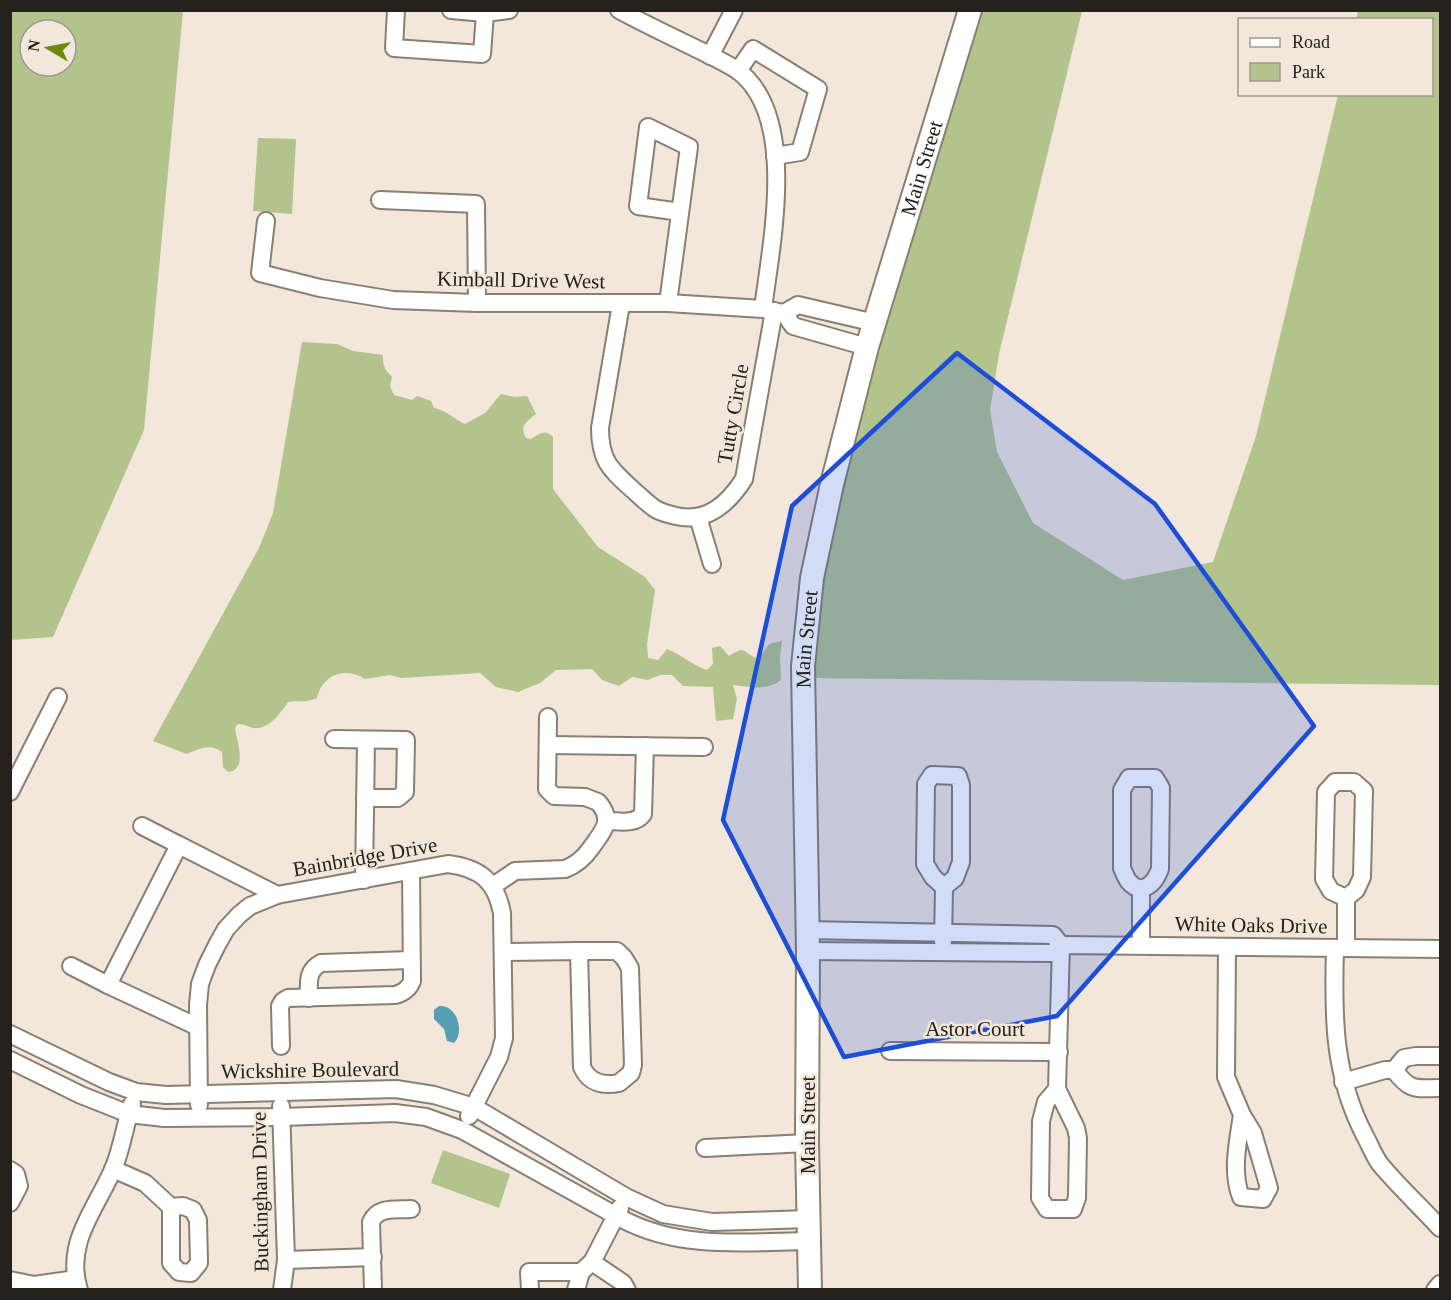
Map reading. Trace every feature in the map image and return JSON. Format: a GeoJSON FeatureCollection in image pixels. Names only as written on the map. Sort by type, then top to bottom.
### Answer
{"type":"FeatureCollection","features":[{"type":"Feature","properties":{"kind":"main road","name":"Main Street"},"geometry":{"type":"LineString","coordinates":[[810,1290],[804,654],[812,578],[832,484],[867,347],[970,10]]}},
{"type":"Feature","properties":{"kind":"street"},"geometry":{"type":"LineString","coordinates":[[396,10],[394,48],[482,54],[485,13]]}},
{"type":"Feature","properties":{"kind":"street"},"geometry":{"type":"LineString","coordinates":[[451,10],[485,13],[501,13],[509,10]]}},
{"type":"Feature","properties":{"kind":"street","name":"Tutty Circle"},"geometry":{"type":"LineString","coordinates":[[619,10],[738,71],[760,95],[767,109],[772,131],[776,194],[774,311],[747,466],[744,479],[728,501],[713,512],[698,517]]}},
{"type":"Feature","properties":{"kind":"street"},"geometry":{"type":"LineString","coordinates":[[711,56],[734,10]]}},
{"type":"Feature","properties":{"kind":"street"},"geometry":{"type":"LineString","coordinates":[[738,71],[753,49],[818,88],[800,152],[775,156]]}},
{"type":"Feature","properties":{"kind":"street"},"geometry":{"type":"LineString","coordinates":[[668,303],[689,147],[648,127],[638,206],[680,212]]}},
{"type":"Feature","properties":{"kind":"street"},"geometry":{"type":"LineString","coordinates":[[380,200],[476,204],[477,303]]}},
{"type":"Feature","properties":{"kind":"street","name":"Kimball Drive West"},"geometry":{"type":"LineString","coordinates":[[266,221],[260,273],[364,296],[393,300],[477,303],[668,303],[774,311],[798,305],[875,323]]}},
{"type":"Feature","properties":{"kind":"street"},"geometry":{"type":"LineString","coordinates":[[621,304],[600,428],[600,446],[613,472],[656,509],[684,518],[698,517],[712,564]]}},
{"type":"Feature","properties":{"kind":"street"},"geometry":{"type":"LineString","coordinates":[[774,311],[793,326],[867,347]]}},
{"type":"Feature","properties":{"kind":"street"},"geometry":{"type":"LineString","coordinates":[[10,792],[58,697]]}},
{"type":"Feature","properties":{"kind":"street"},"geometry":{"type":"LineString","coordinates":[[462,1130],[502,1047],[504,1020],[502,913],[493,886],[515,871],[572,867],[601,837],[607,821],[602,806],[593,798],[561,797],[550,794],[547,789],[548,717]]}},
{"type":"Feature","properties":{"kind":"street"},"geometry":{"type":"LineString","coordinates":[[334,739],[406,740],[405,792],[398,798],[365,798]]}},
{"type":"Feature","properties":{"kind":"street"},"geometry":{"type":"LineString","coordinates":[[364,880],[366,740]]}},
{"type":"Feature","properties":{"kind":"street"},"geometry":{"type":"LineString","coordinates":[[548,745],[704,747]]}},
{"type":"Feature","properties":{"kind":"street"},"geometry":{"type":"LineString","coordinates":[[607,821],[633,821],[639,819],[643,814],[645,746]]}},
{"type":"Feature","properties":{"kind":"street"},"geometry":{"type":"LineString","coordinates":[[943,952],[944,887],[933,877],[926,864],[926,784],[932,775],[958,776],[961,785],[961,862],[955,878],[944,887]]}},
{"type":"Feature","properties":{"kind":"street"},"geometry":{"type":"LineString","coordinates":[[1129,778],[1155,778],[1161,788],[1160,869],[1156,880],[1148,887],[1141,889],[1134,887],[1126,879],[1122,868],[1122,790],[1129,778]]}},
{"type":"Feature","properties":{"kind":"street"},"geometry":{"type":"LineString","coordinates":[[1346,898],[1331,891],[1324,879],[1326,792],[1335,782],[1354,782],[1364,791],[1362,877],[1356,890],[1346,898],[1333,1001],[1336,1049],[1343,1082],[1355,1118],[1379,1163],[1440,1228]]}},
{"type":"Feature","properties":{"kind":"street"},"geometry":{"type":"LineString","coordinates":[[142,826],[277,895]]}},
{"type":"Feature","properties":{"kind":"street"},"geometry":{"type":"LineString","coordinates":[[108,985],[179,845]]}},
{"type":"Feature","properties":{"kind":"street","name":"Bainbridge Drive"},"geometry":{"type":"LineString","coordinates":[[199,1118],[198,1028],[201,984],[207,965],[226,929],[238,915],[250,906],[277,895],[448,864],[477,872],[493,886]]}},
{"type":"Feature","properties":{"kind":"street"},"geometry":{"type":"LineString","coordinates":[[281,1046],[280,1006],[288,998],[401,994],[410,987],[412,981],[411,871]]}},
{"type":"Feature","properties":{"kind":"street"},"geometry":{"type":"LineString","coordinates":[[1141,889],[1141,945]]}},
{"type":"Feature","properties":{"kind":"street","name":"White Oaks Drive"},"geometry":{"type":"LineString","coordinates":[[808,940],[943,933],[1053,935],[1061,945]]}},
{"type":"Feature","properties":{"kind":"street","name":"White Oaks Drive"},"geometry":{"type":"LineString","coordinates":[[808,940],[943,952],[1053,953],[1061,945],[1440,949]]}},
{"type":"Feature","properties":{"kind":"street"},"geometry":{"type":"LineString","coordinates":[[1057,1089],[1046,1102],[1041,1121],[1040,1198],[1047,1209],[1073,1209],[1077,1198],[1078,1138],[1076,1128],[1057,1089],[1061,945]]}},
{"type":"Feature","properties":{"kind":"street"},"geometry":{"type":"LineString","coordinates":[[1227,947],[1226,1077],[1242,1115]]}},
{"type":"Feature","properties":{"kind":"street"},"geometry":{"type":"LineString","coordinates":[[502,952],[579,951],[617,951],[624,958],[630,968],[633,1065],[631,1072],[619,1083],[600,1084],[585,1074],[582,1066],[579,951]]}},
{"type":"Feature","properties":{"kind":"street"},"geometry":{"type":"LineString","coordinates":[[309,998],[309,976],[313,968],[321,963],[411,960]]}},
{"type":"Feature","properties":{"kind":"street"},"geometry":{"type":"LineString","coordinates":[[71,966],[198,1028]]}},
{"type":"Feature","properties":{"kind":"street","name":"Wickshire Boulevard"},"geometry":{"type":"LineString","coordinates":[[10,1034],[78,1068],[136,1092],[199,1095],[396,1089],[434,1095],[474,1107],[626,1197],[663,1214],[692,1220],[809,1230]]}},
{"type":"Feature","properties":{"kind":"street","name":"Astor Court"},"geometry":{"type":"LineString","coordinates":[[890,1051],[1059,1052]]}},
{"type":"Feature","properties":{"kind":"street"},"geometry":{"type":"LineString","coordinates":[[1394,1070],[1404,1058],[1440,1056]]}},
{"type":"Feature","properties":{"kind":"street"},"geometry":{"type":"LineString","coordinates":[[10,1060],[81,1095],[129,1114],[164,1118],[199,1118],[395,1113],[446,1122],[615,1216],[649,1231],[684,1240],[718,1242],[809,1230]]}},
{"type":"Feature","properties":{"kind":"street"},"geometry":{"type":"LineString","coordinates":[[1343,1082],[1385,1070],[1394,1070]]}},
{"type":"Feature","properties":{"kind":"street"},"geometry":{"type":"LineString","coordinates":[[1394,1070],[1405,1084],[1413,1088],[1440,1088]]}},
{"type":"Feature","properties":{"kind":"street"},"geometry":{"type":"LineString","coordinates":[[10,1280],[34,1285],[77,1284],[76,1246],[113,1169],[136,1092]]}},
{"type":"Feature","properties":{"kind":"street","name":"Buckingham Drive"},"geometry":{"type":"LineString","coordinates":[[281,1094],[286,1260],[282,1290]]}},
{"type":"Feature","properties":{"kind":"street"},"geometry":{"type":"LineString","coordinates":[[705,1148],[807,1143]]}},
{"type":"Feature","properties":{"kind":"street"},"geometry":{"type":"LineString","coordinates":[[113,1169],[145,1184],[171,1207]]}},
{"type":"Feature","properties":{"kind":"street"},"geometry":{"type":"LineString","coordinates":[[10,1170],[16,1174],[19,1186],[10,1203]]}},
{"type":"Feature","properties":{"kind":"street"},"geometry":{"type":"LineString","coordinates":[[576,1290],[586,1267],[626,1197]]}},
{"type":"Feature","properties":{"kind":"street"},"geometry":{"type":"LineString","coordinates":[[373,1290],[371,1222],[374,1215],[380,1210],[411,1209]]}},
{"type":"Feature","properties":{"kind":"street"},"geometry":{"type":"LineString","coordinates":[[286,1260],[373,1257]]}},
{"type":"Feature","properties":{"kind":"street"},"geometry":{"type":"LineString","coordinates":[[530,1290],[529,1272],[586,1267],[623,1283],[627,1290]]}},
{"type":"Feature","properties":{"kind":"street"},"geometry":{"type":"LineString","coordinates":[[1435,1290],[1440,1284]]}},
{"type":"Feature","properties":{"kind":"highlighted area"},"geometry":{"type":"Polygon","coordinates":[[[957,353],[1155,504],[1314,726],[1057,1016],[844,1057],[723,820],[792,506],[957,353]]]}},
{"type":"Feature","properties":{"kind":"green space"},"geometry":{"type":"Polygon","coordinates":[[[11,10],[183,11],[144,430],[53,637],[11,640],[11,10]]]}},
{"type":"Feature","properties":{"kind":"green space"},"geometry":{"type":"Polygon","coordinates":[[[970,11],[1082,11],[999,354],[990,410],[997,452],[1033,523],[1123,580],[1213,562],[1256,436],[1338,96],[1433,96],[1433,18],[1356,18],[1358,11],[1440,11],[1440,685],[803,678],[812,578],[970,11]]]}},
{"type":"Feature","properties":{"kind":"green space"},"geometry":{"type":"Polygon","coordinates":[[[258,138],[296,139],[292,214],[253,211],[258,138]]]}},
{"type":"Feature","properties":{"kind":"green space"},"geometry":{"type":"Polygon","coordinates":[[[302,342],[337,344],[353,351],[383,355],[385,367],[392,377],[390,386],[394,395],[412,400],[417,396],[431,401],[434,408],[465,424],[485,413],[501,394],[514,397],[527,396],[536,414],[523,427],[526,438],[531,439],[544,433],[553,437],[553,489],[598,547],[645,577],[655,590],[647,644],[648,658],[658,660],[667,649],[707,670],[713,664],[712,648],[720,646],[729,656],[742,650],[759,659],[769,644],[782,641],[781,680],[764,687],[733,685],[737,699],[733,719],[716,721],[713,687],[683,686],[672,675],[660,675],[648,680],[632,677],[619,686],[602,680],[592,669],[556,670],[540,683],[518,692],[496,687],[480,673],[401,678],[390,675],[365,679],[350,673],[342,673],[329,678],[317,698],[288,702],[276,718],[263,727],[256,728],[238,724],[235,728],[240,761],[234,770],[228,772],[223,767],[222,752],[218,749],[204,748],[187,754],[153,741],[259,548],[273,513],[302,342]]]}},
{"type":"Feature","properties":{"kind":"green space"},"geometry":{"type":"Polygon","coordinates":[[[443,1150],[510,1174],[499,1208],[431,1183],[443,1150]]]}},
{"type":"Feature","properties":{"kind":"water"},"geometry":{"type":"Polygon","coordinates":[[[439,1006],[450,1009],[455,1014],[459,1032],[454,1043],[447,1041],[444,1029],[434,1019],[434,1010],[439,1006]]]}}]}
